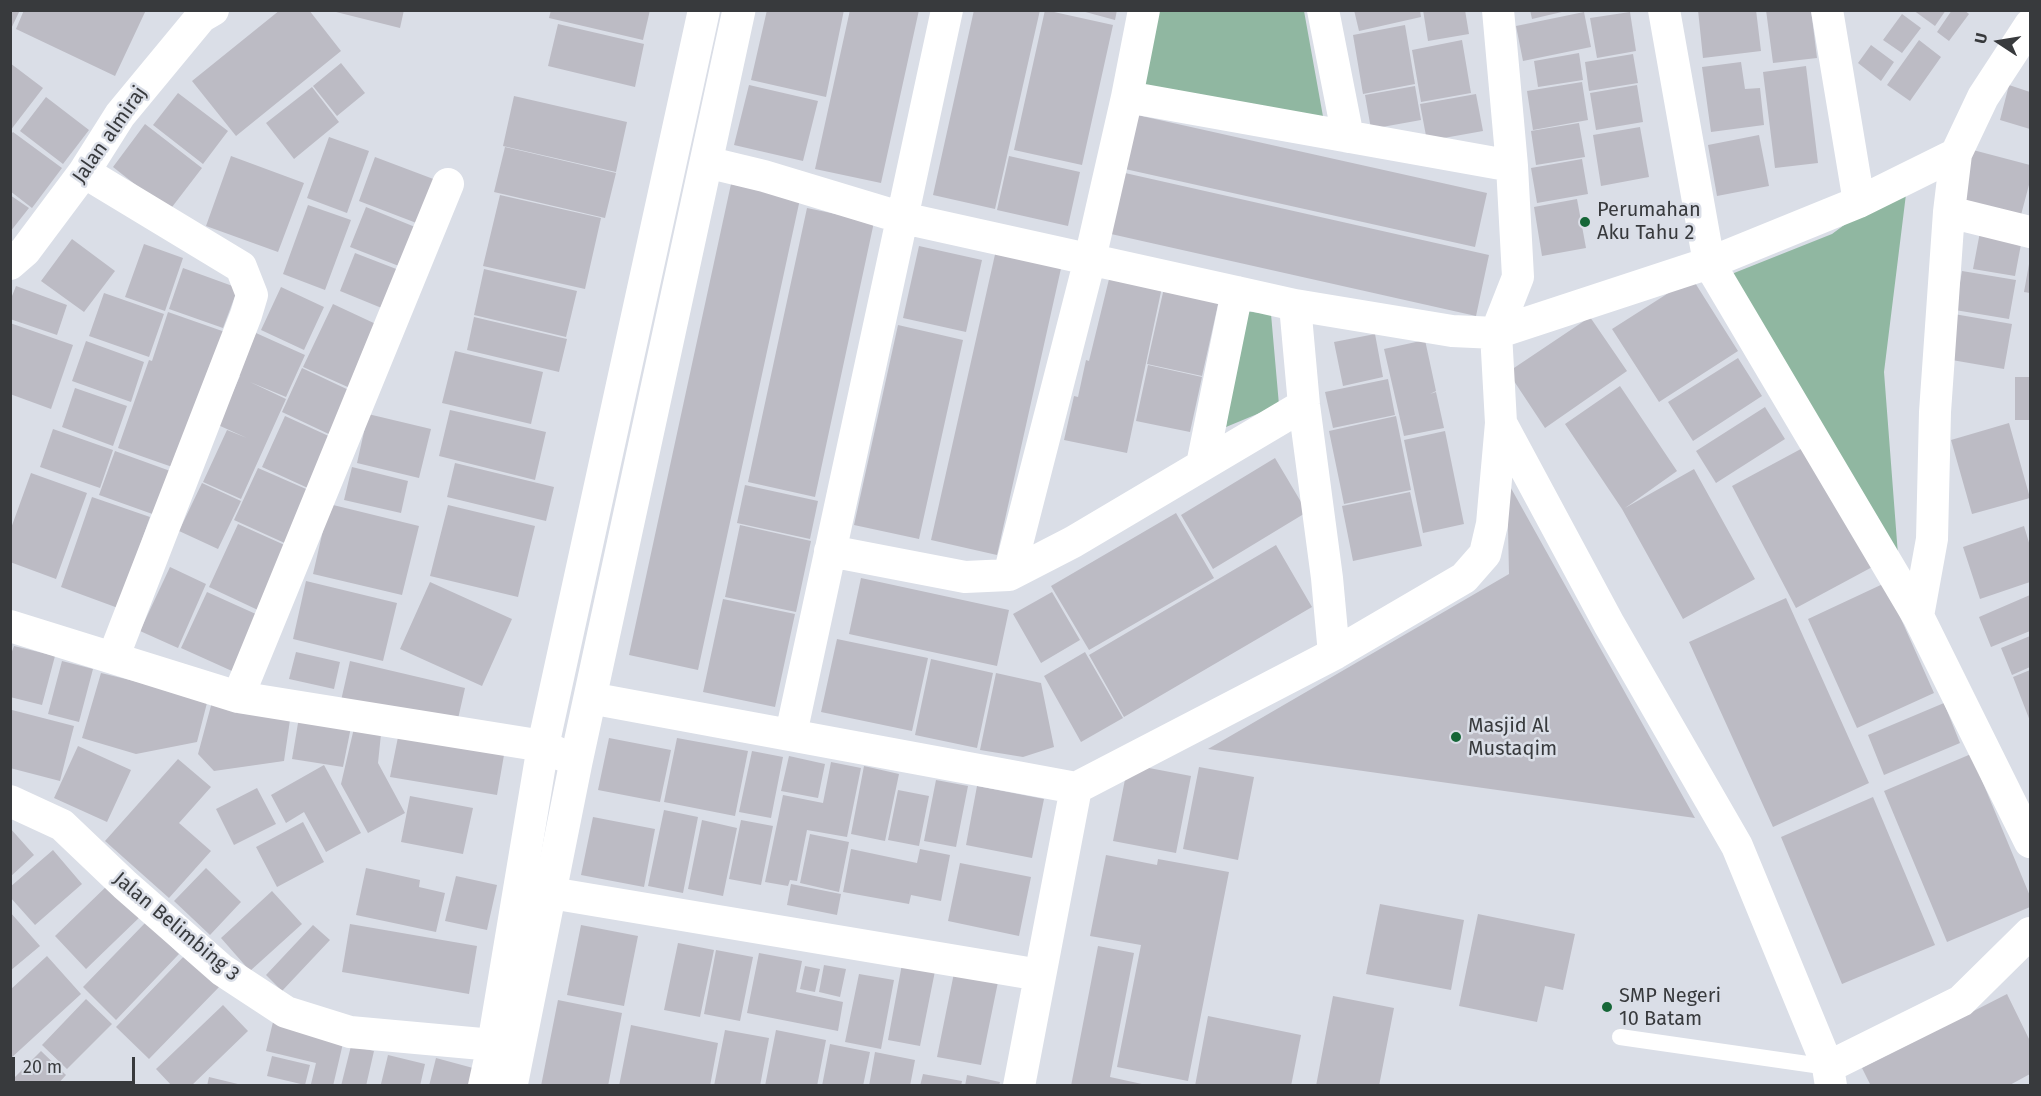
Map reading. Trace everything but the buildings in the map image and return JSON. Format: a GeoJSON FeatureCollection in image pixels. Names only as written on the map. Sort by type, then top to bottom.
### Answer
{"type":"FeatureCollection","features":[{"type":"Feature","properties":{"kind":"street"},"geometry":{"type":"LineString","coordinates":[[502,1084],[493,1045],[543,746],[704,10]]}},
{"type":"Feature","properties":{"kind":"street"},"geometry":{"type":"LineString","coordinates":[[502,1084],[551,893],[576,762],[739,10]]}},
{"type":"Feature","properties":{"kind":"street"},"geometry":{"type":"LineString","coordinates":[[791,734],[947,10]]}},
{"type":"Feature","properties":{"kind":"street"},"geometry":{"type":"LineString","coordinates":[[1009,575],[1090,259],[1127,97],[1144,10]]}},
{"type":"Feature","properties":{"kind":"street"},"geometry":{"type":"LineString","coordinates":[[1323,10],[1348,137]]}},
{"type":"Feature","properties":{"kind":"street"},"geometry":{"type":"LineString","coordinates":[[590,698],[1076,788],[1334,654],[1464,578],[1485,554],[1492,524],[1502,423],[1496,333],[1518,277],[1512,166],[1498,10]]}},
{"type":"Feature","properties":{"kind":"street"},"geometry":{"type":"LineString","coordinates":[[1664,10],[1709,264],[1918,616],[2031,842]]}},
{"type":"Feature","properties":{"kind":"street"},"geometry":{"type":"LineString","coordinates":[[1827,10],[1859,202]]}},
{"type":"Feature","properties":{"kind":"street","name":"Jalan almiraj"},"geometry":{"type":"LineString","coordinates":[[10,264],[25,251],[84,172],[120,115],[201,13]]}},
{"type":"Feature","properties":{"kind":"street"},"geometry":{"type":"LineString","coordinates":[[1918,616],[1932,539],[1935,412],[1949,212],[1956,154],[1983,97],[2031,25]]}},
{"type":"Feature","properties":{"kind":"street"},"geometry":{"type":"LineString","coordinates":[[1127,97],[1512,166]]}},
{"type":"Feature","properties":{"kind":"street"},"geometry":{"type":"LineString","coordinates":[[706,162],[764,176],[903,218],[1295,305],[1452,331],[1496,333],[1709,264],[1859,202],[1956,154]]}},
{"type":"Feature","properties":{"kind":"street"},"geometry":{"type":"LineString","coordinates":[[84,172],[241,267],[252,295],[113,658]]}},
{"type":"Feature","properties":{"kind":"street"},"geometry":{"type":"LineString","coordinates":[[238,698],[448,184]]}},
{"type":"Feature","properties":{"kind":"street"},"geometry":{"type":"LineString","coordinates":[[1949,212],[2031,232]]}},
{"type":"Feature","properties":{"kind":"street"},"geometry":{"type":"LineString","coordinates":[[1202,465],[1237,292]]}},
{"type":"Feature","properties":{"kind":"street"},"geometry":{"type":"LineString","coordinates":[[1295,305],[1304,405],[1328,578],[1334,654]]}},
{"type":"Feature","properties":{"kind":"street"},"geometry":{"type":"LineString","coordinates":[[830,551],[965,577],[1009,575],[1072,542],[1304,405]]}},
{"type":"Feature","properties":{"kind":"street"},"geometry":{"type":"LineString","coordinates":[[1502,423],[1609,624],[1737,846],[1830,1076],[1961,1001],[2031,933]]}},
{"type":"Feature","properties":{"kind":"street"},"geometry":{"type":"LineString","coordinates":[[10,626],[238,698],[543,746],[576,762]]}},
{"type":"Feature","properties":{"kind":"street"},"geometry":{"type":"LineString","coordinates":[[1019,1086],[1076,788]]}},
{"type":"Feature","properties":{"kind":"street","name":"Jalan Belimbing 3"},"geometry":{"type":"LineString","coordinates":[[10,801],[62,825],[125,885],[222,970],[286,1012],[350,1032],[493,1045]]}},
{"type":"Feature","properties":{"kind":"street"},"geometry":{"type":"LineString","coordinates":[[551,893],[1040,975]]}},
{"type":"Feature","properties":{"kind":"lane"},"geometry":{"type":"LineString","coordinates":[[1620,1037],[1830,1076]]}},
{"type":"Feature","properties":{"kind":"green space"},"geometry":{"type":"Polygon","coordinates":[[[1154,11],[1304,11],[1324,122],[1137,93],[1154,11]]]}},
{"type":"Feature","properties":{"kind":"green space"},"geometry":{"type":"Polygon","coordinates":[[[1908,178],[1884,372],[1899,568],[1714,281],[1832,234],[1908,178]]]}},
{"type":"Feature","properties":{"kind":"green space"},"geometry":{"type":"Polygon","coordinates":[[[1243,311],[1271,314],[1279,405],[1226,427],[1243,311]]]}},
{"type":"Feature","properties":{"kind":"place","name":"Perumahan Aku Tahu 2"},"geometry":{"type":"Point","coordinates":[1585,222]}},
{"type":"Feature","properties":{"kind":"place","name":"Masjid Al Mustaqim"},"geometry":{"type":"Point","coordinates":[1456,737]}},
{"type":"Feature","properties":{"kind":"place","name":"SMP Negeri 10 Batam"},"geometry":{"type":"Point","coordinates":[1607,1007]}}]}
